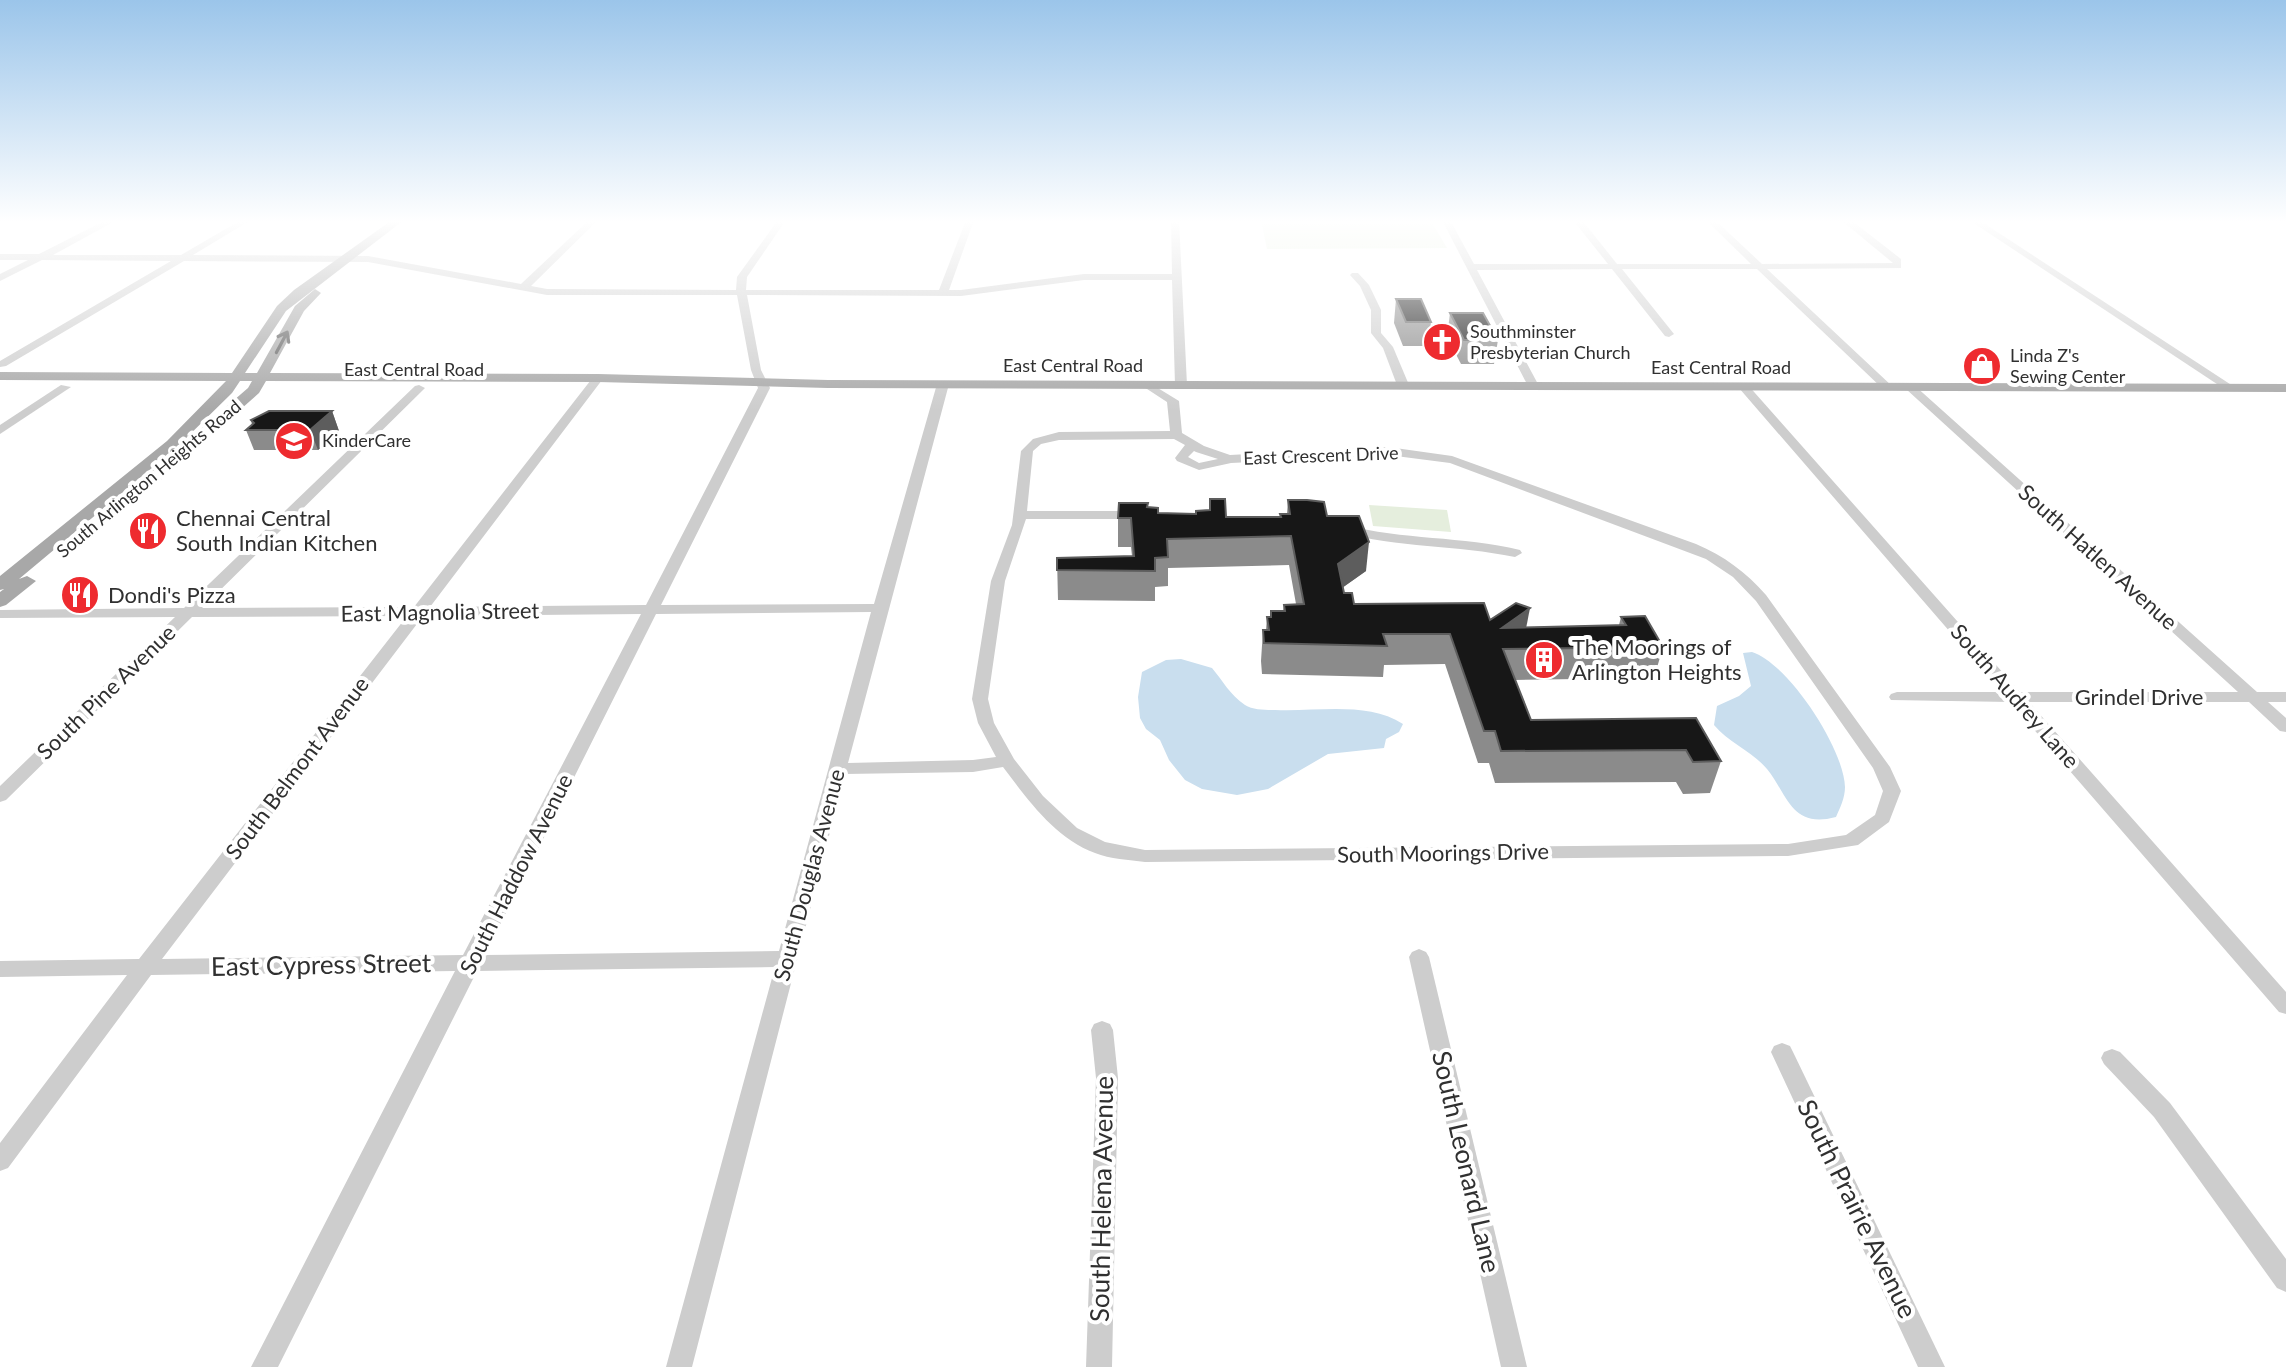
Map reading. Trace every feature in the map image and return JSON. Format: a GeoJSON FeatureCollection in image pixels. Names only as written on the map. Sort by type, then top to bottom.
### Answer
{"type":"FeatureCollection","features":[{"type":"Feature","properties":{"kind":"main road","name":"South Arlington Heights Road"},"geometry":{"type":"LineString","coordinates":[[0,585],[172,444],[227,390],[281,309],[309,284]]}},
{"type":"Feature","properties":{"kind":"main road","name":"South Arlington Heights Road"},"geometry":{"type":"LineString","coordinates":[[0,601],[193,446],[259,383],[299,309],[326,284]]}},
{"type":"Feature","properties":{"kind":"main road","name":"East Central Road"},"geometry":{"type":"LineString","coordinates":[[1,370],[236,376],[259,383],[419,388],[595,383]]}},
{"type":"Feature","properties":{"kind":"main road","name":"East Central Road"},"geometry":{"type":"LineString","coordinates":[[0,387],[227,390],[259,383],[595,383],[2286,388]]}},
{"type":"Feature","properties":{"kind":"street"},"geometry":{"type":"LineString","coordinates":[[1,370],[142,284]]}},
{"type":"Feature","properties":{"kind":"street"},"geometry":{"type":"LineString","coordinates":[[495,284],[522,289],[943,293],[1024,284]]}},
{"type":"Feature","properties":{"kind":"street"},"geometry":{"type":"LineString","coordinates":[[522,289],[527,284]]}},
{"type":"Feature","properties":{"kind":"street"},"geometry":{"type":"LineString","coordinates":[[742,284],[756,370],[763,384]]}},
{"type":"Feature","properties":{"kind":"street"},"geometry":{"type":"LineString","coordinates":[[943,293],[946,284]]}},
{"type":"Feature","properties":{"kind":"street"},"geometry":{"type":"LineString","coordinates":[[1176,435],[1173,401],[1188,385],[1179,284]]}},
{"type":"Feature","properties":{"kind":"street"},"geometry":{"type":"LineString","coordinates":[[1363,284],[1376,310],[1376,333],[1388,347],[1403,385]]}},
{"type":"Feature","properties":{"kind":"street"},"geometry":{"type":"LineString","coordinates":[[1481,284],[1533,386]]}},
{"type":"Feature","properties":{"kind":"street"},"geometry":{"type":"LineString","coordinates":[[1628,284],[1669,334]]}},
{"type":"Feature","properties":{"kind":"street"},"geometry":{"type":"LineString","coordinates":[[1776,284],[1887,387]]}},
{"type":"Feature","properties":{"kind":"street"},"geometry":{"type":"LineString","coordinates":[[2071,284],[2230,388]]}},
{"type":"Feature","properties":{"kind":"street","name":"South Belmont Avenue"},"geometry":{"type":"LineString","coordinates":[[0,1161],[145,967],[595,383]]}},
{"type":"Feature","properties":{"kind":"street","name":"South Haddow Avenue"},"geometry":{"type":"LineString","coordinates":[[264,1367],[472,963],[763,384]]}},
{"type":"Feature","properties":{"kind":"street","name":"South Douglas Avenue"},"geometry":{"type":"LineString","coordinates":[[679,1367],[880,608],[943,384]]}},
{"type":"Feature","properties":{"kind":"street"},"geometry":{"type":"LineString","coordinates":[[1148,385],[1173,401]]}},
{"type":"Feature","properties":{"kind":"street","name":"South Audrey Lane"},"geometry":{"type":"LineString","coordinates":[[1743,386],[2286,1006]]}},
{"type":"Feature","properties":{"kind":"street"},"geometry":{"type":"LineString","coordinates":[[0,430],[65,387]]}},
{"type":"Feature","properties":{"kind":"street","name":"South Hatlen Avenue"},"geometry":{"type":"LineString","coordinates":[[1910,387],[2286,727]]}},
{"type":"Feature","properties":{"kind":"street","name":"South Pine Avenue"},"geometry":{"type":"LineString","coordinates":[[0,796],[419,388]]}},
{"type":"Feature","properties":{"kind":"street","name":"East Crescent Drive"},"geometry":{"type":"LineString","coordinates":[[1176,435],[1192,445],[1181,458],[1186,463],[1212,466],[1229,459],[1412,453],[1470,466],[1550,496]]}},
{"type":"Feature","properties":{"kind":"street","name":"South Moorings Drive"},"geometry":{"type":"LineString","coordinates":[[1176,435],[1059,436],[1031,444],[1025,461],[1021,515],[998,581],[980,699],[986,723],[1007,761],[1037,800],[1071,832],[1100,848],[1145,856],[1788,850],[1851,841],[1883,818],[1892,791],[1881,767],[1761,598],[1741,575],[1699,550],[1550,496]]}},
{"type":"Feature","properties":{"kind":"street"},"geometry":{"type":"LineString","coordinates":[[1021,515],[1149,515]]}},
{"type":"Feature","properties":{"kind":"street"},"geometry":{"type":"LineString","coordinates":[[1334,525],[1375,537],[1488,546],[1515,553]]}},
{"type":"Feature","properties":{"kind":"street","name":"East Magnolia Street"},"geometry":{"type":"LineString","coordinates":[[0,614],[880,608]]}},
{"type":"Feature","properties":{"kind":"street","name":"Grindel Drive"},"geometry":{"type":"LineString","coordinates":[[1897,697],[2286,697]]}},
{"type":"Feature","properties":{"kind":"street"},"geometry":{"type":"LineString","coordinates":[[838,769],[973,766],[1007,761]]}},
{"type":"Feature","properties":{"kind":"street","name":"South Leonard Lane"},"geometry":{"type":"LineString","coordinates":[[1419,957],[1514,1367]]}},
{"type":"Feature","properties":{"kind":"street","name":"East Cypress Street"},"geometry":{"type":"LineString","coordinates":[[0,969],[786,959]]}},
{"type":"Feature","properties":{"kind":"street","name":"South Helena Avenue"},"geometry":{"type":"LineString","coordinates":[[1099,1367],[1107,1078],[1102,1030]]}},
{"type":"Feature","properties":{"kind":"street","name":"South Prairie Avenue"},"geometry":{"type":"LineString","coordinates":[[1782,1052],[1932,1367]]}},
{"type":"Feature","properties":{"kind":"street"},"geometry":{"type":"LineString","coordinates":[[2112,1058],[2162,1110],[2286,1280]]}},
{"type":"Feature","properties":{"kind":"green space"},"geometry":{"type":"Polygon","coordinates":[[[1369,505],[1447,510],[1451,532],[1373,526],[1369,505]]]}},
{"type":"Feature","properties":{"kind":"water"},"geometry":{"type":"Polygon","coordinates":[[[1752,652],[1782,673],[1825,731],[1842,771],[1845,787],[1836,817],[1809,818],[1800,814],[1786,799],[1767,769],[1714,725],[1717,706],[1739,696],[1751,686],[1743,653],[1752,652]]]}},
{"type":"Feature","properties":{"kind":"water"},"geometry":{"type":"Polygon","coordinates":[[[1181,659],[1212,668],[1235,697],[1252,708],[1358,710],[1374,712],[1403,724],[1399,732],[1386,739],[1384,748],[1328,754],[1268,789],[1237,795],[1202,789],[1185,780],[1169,760],[1160,740],[1146,729],[1140,718],[1138,697],[1142,672],[1166,660],[1181,659]]]}},
{"type":"Feature","properties":{"kind":"building"},"geometry":{"type":"Polygon","coordinates":[[[1396,299],[1421,299],[1431,322],[1406,322],[1396,299]]]}},
{"type":"Feature","properties":{"kind":"building"},"geometry":{"type":"Polygon","coordinates":[[[1450,313],[1483,313],[1498,340],[1464,340],[1450,313]]]}},
{"type":"Feature","properties":{"kind":"building"},"geometry":{"type":"Polygon","coordinates":[[[269,411],[332,411],[310,430],[246,430],[254,423],[251,420],[269,411]]]}},
{"type":"Feature","properties":{"kind":"building"},"geometry":{"type":"Polygon","coordinates":[[[1210,499],[1225,499],[1226,517],[1281,517],[1280,514],[1290,514],[1288,500],[1324,502],[1327,516],[1359,516],[1369,542],[1338,564],[1344,593],[1352,593],[1354,604],[1484,603],[1490,620],[1516,603],[1530,608],[1502,628],[1626,625],[1621,617],[1645,616],[1663,647],[1503,649],[1531,720],[1696,718],[1721,761],[1693,762],[1686,750],[1501,751],[1495,731],[1484,731],[1450,634],[1383,634],[1387,646],[1264,643],[1263,630],[1269,630],[1267,617],[1271,617],[1271,611],[1285,611],[1284,605],[1304,604],[1291,536],[1167,539],[1168,557],[1155,558],[1155,571],[1057,570],[1057,558],[1134,556],[1131,518],[1118,518],[1119,503],[1148,503],[1147,507],[1158,508],[1158,513],[1196,514],[1196,511],[1210,510],[1210,499]]]}},
{"type":"Feature","properties":{"kind":"place","name":"Southminster Presbyterian Church"},"geometry":{"type":"Point","coordinates":[1442,342]}},
{"type":"Feature","properties":{"kind":"place","name":"Linda Z's Sewing Center"},"geometry":{"type":"Point","coordinates":[1982,366]}},
{"type":"Feature","properties":{"kind":"place","name":"KinderCare"},"geometry":{"type":"Point","coordinates":[294,441]}},
{"type":"Feature","properties":{"kind":"place","name":"Chennai Central South Indian Kitchen"},"geometry":{"type":"Point","coordinates":[148,531]}},
{"type":"Feature","properties":{"kind":"place","name":"Dondi's Pizza"},"geometry":{"type":"Point","coordinates":[80,595]}},
{"type":"Feature","properties":{"kind":"place","name":"The Moorings of Arlington Heights"},"geometry":{"type":"Point","coordinates":[1544,660]}}]}
